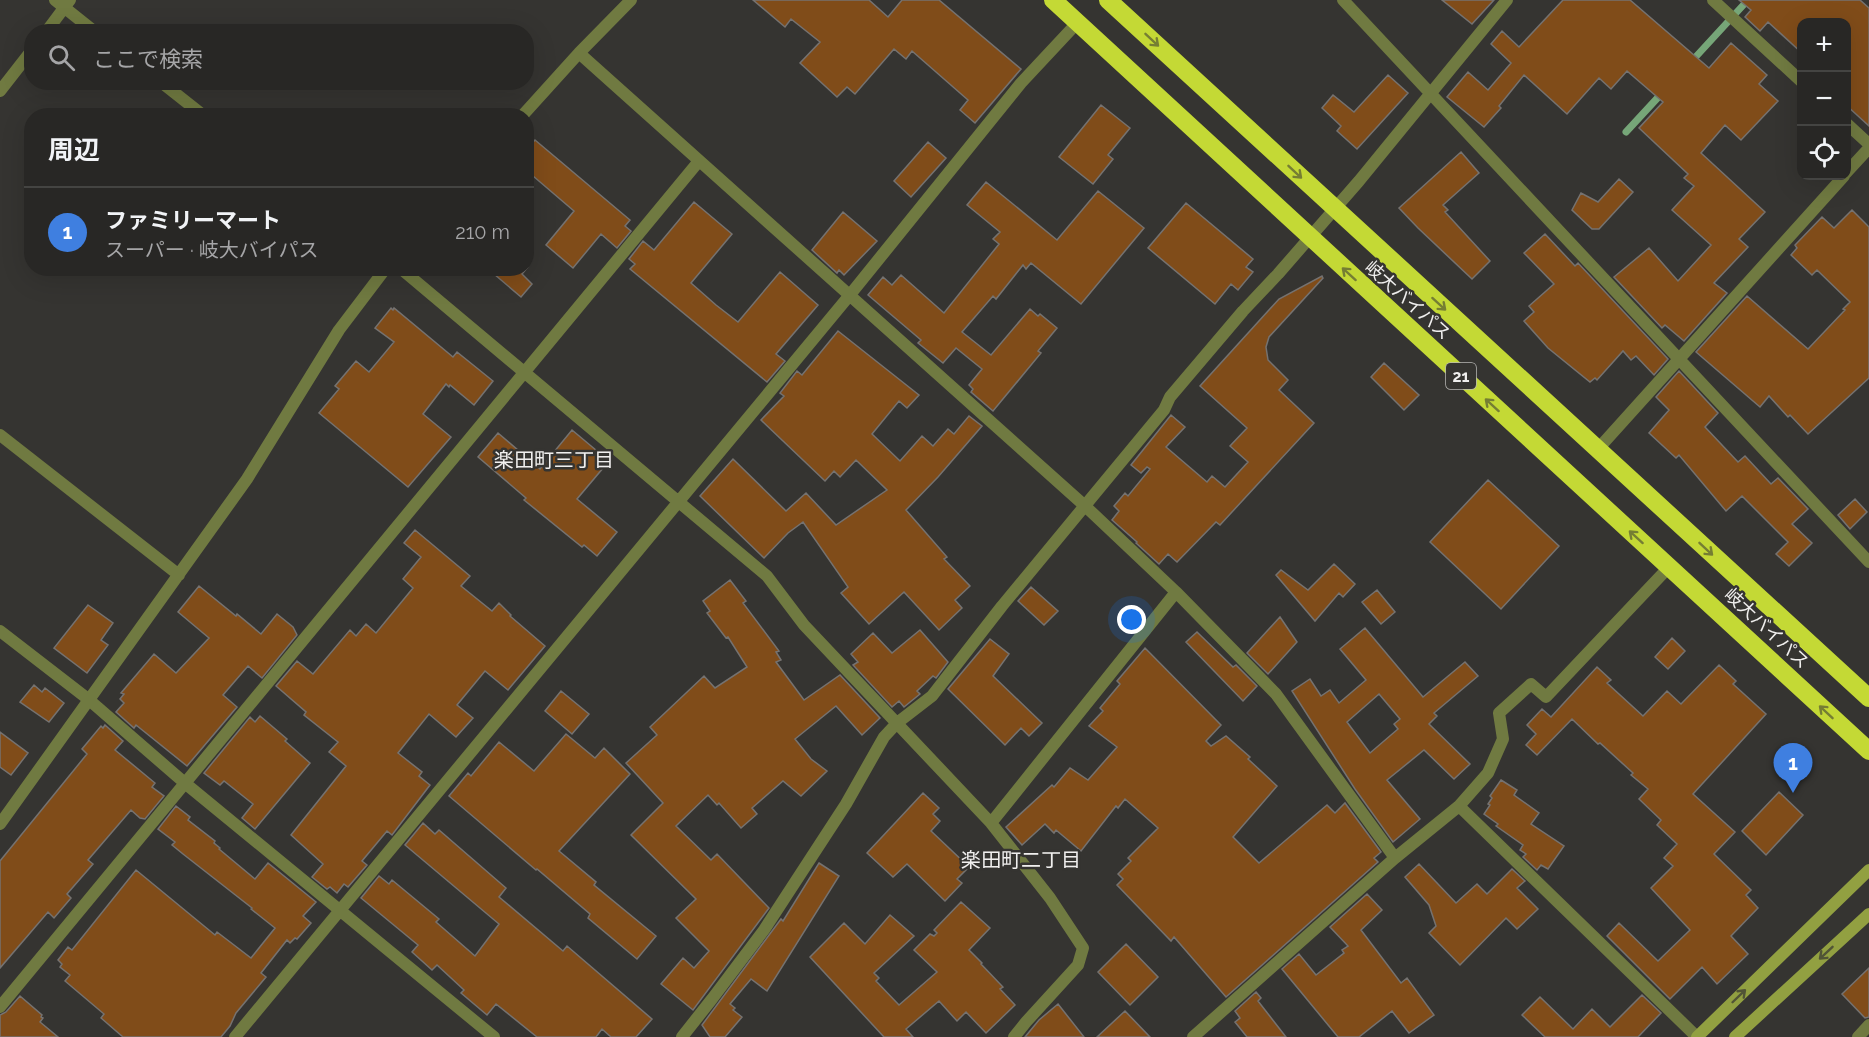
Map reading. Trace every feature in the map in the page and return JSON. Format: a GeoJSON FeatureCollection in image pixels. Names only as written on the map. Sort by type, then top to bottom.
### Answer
{"type":"FeatureCollection","features":[{"type":"Feature","properties":{"kind":"highway","name":"岐大バイパス"},"geometry":{"type":"LineString","coordinates":[[1053,0],[1869,751]]}},
{"type":"Feature","properties":{"kind":"highway","name":"岐大バイパス"},"geometry":{"type":"LineString","coordinates":[[1108,0],[1869,698]]}},
{"type":"Feature","properties":{"kind":"main road"},"geometry":{"type":"LineString","coordinates":[[1697,1037],[1869,870]]}},
{"type":"Feature","properties":{"kind":"main road"},"geometry":{"type":"LineString","coordinates":[[1735,1037],[1869,914]]}},
{"type":"Feature","properties":{"kind":"street"},"geometry":{"type":"LineString","coordinates":[[529,108],[631,0]]}},
{"type":"Feature","properties":{"kind":"street"},"geometry":{"type":"LineString","coordinates":[[1343,0],[1869,562]]}},
{"type":"Feature","properties":{"kind":"street"},"geometry":{"type":"LineString","coordinates":[[682,1037],[764,930],[846,804],[884,737],[897,723],[932,696],[1164,410],[1177,388],[1335,208],[1507,0]]}},
{"type":"Feature","properties":{"kind":"street"},"geometry":{"type":"LineString","coordinates":[[1713,0],[1797,77]]}},
{"type":"Feature","properties":{"kind":"street"},"geometry":{"type":"LineString","coordinates":[[51,24],[63,2],[86,24]]}},
{"type":"Feature","properties":{"kind":"street"},"geometry":{"type":"LineString","coordinates":[[235,1037],[849,296],[1021,83],[1078,22]]}},
{"type":"Feature","properties":{"kind":"street"},"geometry":{"type":"LineString","coordinates":[[579,53],[1084,506],[1176,592],[1276,694],[1395,858]]}},
{"type":"Feature","properties":{"kind":"street"},"geometry":{"type":"LineString","coordinates":[[0,91],[24,60]]}},
{"type":"Feature","properties":{"kind":"street"},"geometry":{"type":"LineString","coordinates":[[171,90],[194,108]]}},
{"type":"Feature","properties":{"kind":"street"},"geometry":{"type":"LineString","coordinates":[[1849,126],[1869,146],[1851,167]]}},
{"type":"Feature","properties":{"kind":"street"},"geometry":{"type":"LineString","coordinates":[[0,1007],[699,161]]}},
{"type":"Feature","properties":{"kind":"street"},"geometry":{"type":"LineString","coordinates":[[1598,449],[1840,180]]}},
{"type":"Feature","properties":{"kind":"street"},"geometry":{"type":"LineString","coordinates":[[0,824],[247,479],[339,330],[380,276]]}},
{"type":"Feature","properties":{"kind":"street"},"geometry":{"type":"LineString","coordinates":[[410,276],[767,576],[804,625],[991,823],[1050,898],[1083,948],[1078,965],[1014,1037]]}},
{"type":"Feature","properties":{"kind":"street"},"geometry":{"type":"LineString","coordinates":[[0,435],[179,575]]}},
{"type":"Feature","properties":{"kind":"street"},"geometry":{"type":"LineString","coordinates":[[1194,1037],[1395,858],[1459,806],[1488,773],[1503,739],[1499,713],[1531,684],[1546,697],[1670,567]]}},
{"type":"Feature","properties":{"kind":"street"},"geometry":{"type":"LineString","coordinates":[[991,823],[1176,592]]}},
{"type":"Feature","properties":{"kind":"street"},"geometry":{"type":"LineString","coordinates":[[0,630],[88,699],[186,784],[494,1037]]}},
{"type":"Feature","properties":{"kind":"street"},"geometry":{"type":"LineString","coordinates":[[1459,806],[1697,1037]]}},
{"type":"Feature","properties":{"kind":"street"},"geometry":{"type":"LineString","coordinates":[[1858,1037],[1869,1025]]}},
{"type":"Feature","properties":{"kind":"building"},"geometry":{"type":"Polygon","coordinates":[[[753,0],[869,0],[888,17],[902,0],[939,0],[1021,69],[975,123],[960,110],[968,100],[912,51],[906,59],[894,49],[855,94],[847,87],[837,97],[800,63],[820,42],[791,19],[785,27],[753,0]]]}},
{"type":"Feature","properties":{"kind":"building"},"geometry":{"type":"Polygon","coordinates":[[[1442,0],[1494,0],[1472,24],[1442,0]]]}},
{"type":"Feature","properties":{"kind":"building"},"geometry":{"type":"Polygon","coordinates":[[[1563,0],[1630,0],[1709,68],[1731,43],[1767,75],[1759,84],[1778,101],[1741,140],[1725,125],[1701,153],[1765,212],[1739,239],[1748,247],[1714,283],[1727,293],[1684,341],[1665,325],[1662,328],[1614,277],[1649,248],[1678,281],[1711,245],[1672,210],[1694,186],[1684,178],[1688,174],[1639,128],[1663,102],[1627,71],[1611,89],[1599,78],[1567,114],[1524,75],[1499,106],[1501,108],[1484,127],[1447,97],[1468,72],[1488,90],[1511,63],[1491,44],[1502,31],[1519,47],[1563,0]]]}},
{"type":"Feature","properties":{"kind":"building"},"geometry":{"type":"Polygon","coordinates":[[[1739,0],[1860,0],[1869,8],[1869,126],[1851,110],[1851,18],[1797,18],[1797,48],[1768,22],[1760,31],[1745,17],[1751,10],[1739,0]]]}},
{"type":"Feature","properties":{"kind":"building"},"geometry":{"type":"Polygon","coordinates":[[[1388,75],[1408,93],[1357,149],[1337,131],[1341,126],[1322,108],[1333,95],[1354,112],[1388,75]]]}},
{"type":"Feature","properties":{"kind":"building"},"geometry":{"type":"Polygon","coordinates":[[[1101,105],[1130,128],[1108,155],[1113,159],[1093,184],[1059,157],[1101,105]]]}},
{"type":"Feature","properties":{"kind":"building"},"geometry":{"type":"Polygon","coordinates":[[[534,141],[630,220],[625,226],[631,231],[617,248],[601,234],[573,268],[546,245],[574,211],[534,177],[534,141]]]}},
{"type":"Feature","properties":{"kind":"building"},"geometry":{"type":"Polygon","coordinates":[[[928,142],[946,158],[911,197],[894,181],[928,142]]]}},
{"type":"Feature","properties":{"kind":"building"},"geometry":{"type":"Polygon","coordinates":[[[1461,152],[1479,173],[1443,205],[1448,210],[1445,212],[1490,261],[1472,279],[1399,208],[1461,152]]]}},
{"type":"Feature","properties":{"kind":"building"},"geometry":{"type":"Polygon","coordinates":[[[1619,179],[1633,192],[1599,229],[1592,229],[1572,210],[1581,193],[1598,202],[1619,179]]]}},
{"type":"Feature","properties":{"kind":"building"},"geometry":{"type":"Polygon","coordinates":[[[986,182],[1057,240],[1098,191],[1144,228],[1081,304],[1031,263],[1026,269],[1023,265],[996,299],[993,296],[962,332],[991,355],[1030,309],[1057,328],[1038,351],[1041,353],[993,411],[971,392],[973,389],[969,385],[982,369],[956,348],[943,363],[918,343],[921,340],[868,295],[883,277],[892,285],[901,275],[944,313],[999,244],[993,239],[1000,232],[967,205],[986,182]]]}},
{"type":"Feature","properties":{"kind":"building"},"geometry":{"type":"Polygon","coordinates":[[[694,202],[732,234],[691,283],[716,305],[738,322],[780,272],[818,305],[776,354],[785,361],[767,382],[630,269],[635,264],[629,259],[643,241],[654,250],[694,202]]]}},
{"type":"Feature","properties":{"kind":"building"},"geometry":{"type":"Polygon","coordinates":[[[1186,203],[1253,259],[1246,267],[1253,272],[1238,290],[1231,284],[1215,304],[1148,248],[1186,203]]]}},
{"type":"Feature","properties":{"kind":"building"},"geometry":{"type":"Polygon","coordinates":[[[1852,210],[1869,227],[1869,378],[1808,434],[1769,396],[1760,407],[1696,352],[1747,296],[1808,349],[1850,302],[1817,270],[1812,275],[1791,255],[1797,248],[1795,245],[1822,217],[1834,228],[1852,210]]]}},
{"type":"Feature","properties":{"kind":"building"},"geometry":{"type":"Polygon","coordinates":[[[843,212],[877,241],[844,275],[839,270],[837,273],[812,250],[843,212]]]}},
{"type":"Feature","properties":{"kind":"building"},"geometry":{"type":"Polygon","coordinates":[[[1545,234],[1575,266],[1578,263],[1668,359],[1654,375],[1636,356],[1631,360],[1623,351],[1597,380],[1595,378],[1590,382],[1548,348],[1524,321],[1534,312],[1529,306],[1554,284],[1524,253],[1545,234]]]}},
{"type":"Feature","properties":{"kind":"building"},"geometry":{"type":"Polygon","coordinates":[[[496,276],[524,276],[532,284],[521,297],[496,276]]]}},
{"type":"Feature","properties":{"kind":"building"},"geometry":{"type":"Polygon","coordinates":[[[1322,276],[1323,278],[1269,337],[1266,347],[1268,360],[1288,380],[1279,390],[1314,423],[1220,525],[1216,522],[1177,562],[1168,554],[1159,564],[1112,520],[1119,511],[1114,506],[1125,493],[1128,496],[1150,469],[1147,467],[1141,473],[1131,465],[1171,415],[1185,427],[1166,447],[1207,482],[1212,476],[1225,487],[1248,462],[1230,446],[1247,428],[1200,386],[1279,299],[1322,276]]]}},
{"type":"Feature","properties":{"kind":"building"},"geometry":{"type":"Polygon","coordinates":[[[391,308],[393,310],[394,308],[453,357],[457,352],[493,381],[474,405],[446,384],[423,414],[451,437],[408,487],[319,413],[339,389],[335,386],[356,361],[369,372],[394,342],[375,328],[391,308]]]}},
{"type":"Feature","properties":{"kind":"building"},"geometry":{"type":"Polygon","coordinates":[[[838,331],[919,395],[907,408],[899,401],[872,434],[900,461],[922,436],[933,446],[948,429],[954,434],[969,416],[982,426],[906,510],[947,557],[944,559],[970,586],[955,600],[962,608],[939,630],[904,592],[869,624],[841,593],[848,587],[803,522],[788,533],[764,558],[700,496],[733,459],[786,511],[806,493],[836,525],[887,490],[856,460],[840,477],[834,471],[825,481],[761,420],[784,396],[780,393],[797,371],[802,375],[838,331]]]}},
{"type":"Feature","properties":{"kind":"building"},"geometry":{"type":"Polygon","coordinates":[[[1384,363],[1419,395],[1404,410],[1371,377],[1384,363]]]}},
{"type":"Feature","properties":{"kind":"building"},"geometry":{"type":"Polygon","coordinates":[[[1679,371],[1718,413],[1705,427],[1738,462],[1745,456],[1771,484],[1778,478],[1808,509],[1792,524],[1812,543],[1789,566],[1776,554],[1788,542],[1742,496],[1726,511],[1679,455],[1676,458],[1649,433],[1669,410],[1656,397],[1679,371]]]}},
{"type":"Feature","properties":{"kind":"building"},"geometry":{"type":"Polygon","coordinates":[[[572,430],[609,461],[577,499],[617,532],[597,556],[584,545],[582,547],[524,500],[526,498],[478,457],[498,433],[540,469],[572,430]]]}},
{"type":"Feature","properties":{"kind":"building"},"geometry":{"type":"Polygon","coordinates":[[[1488,480],[1559,546],[1501,609],[1430,542],[1488,480]]]}},
{"type":"Feature","properties":{"kind":"building"},"geometry":{"type":"Polygon","coordinates":[[[1855,499],[1867,512],[1850,529],[1838,515],[1855,499]]]}},
{"type":"Feature","properties":{"kind":"building"},"geometry":{"type":"Polygon","coordinates":[[[415,530],[470,576],[461,586],[492,611],[499,603],[510,616],[545,646],[508,690],[485,671],[457,705],[473,718],[456,737],[429,714],[398,753],[422,772],[419,776],[430,785],[392,835],[387,831],[362,861],[367,865],[348,887],[344,884],[337,893],[330,887],[327,889],[312,877],[323,864],[291,835],[346,766],[329,752],[338,742],[304,715],[306,712],[276,686],[297,661],[313,674],[350,630],[356,636],[366,624],[376,633],[413,588],[403,579],[421,557],[404,543],[415,530]]]}},
{"type":"Feature","properties":{"kind":"building"},"geometry":{"type":"Polygon","coordinates":[[[1334,564],[1355,584],[1343,597],[1339,593],[1315,621],[1276,575],[1281,570],[1308,590],[1334,564]]]}},
{"type":"Feature","properties":{"kind":"building"},"geometry":{"type":"Polygon","coordinates":[[[730,580],[746,601],[743,603],[779,651],[776,652],[781,660],[776,662],[804,700],[840,675],[880,718],[862,735],[836,706],[795,739],[811,759],[827,771],[801,796],[783,781],[752,808],[757,814],[741,828],[719,803],[717,805],[708,795],[676,826],[711,860],[717,854],[769,908],[693,1010],[661,984],[683,958],[694,968],[709,951],[676,918],[696,899],[631,835],[663,803],[626,763],[657,735],[650,727],[704,676],[715,688],[747,667],[728,637],[726,638],[707,613],[710,611],[703,601],[730,580]]]}},
{"type":"Feature","properties":{"kind":"building"},"geometry":{"type":"Polygon","coordinates":[[[199,586],[261,634],[277,614],[293,627],[297,635],[262,678],[248,666],[223,695],[237,707],[187,766],[136,725],[134,728],[116,712],[124,703],[120,699],[124,694],[121,693],[154,654],[176,673],[209,638],[178,612],[199,586]]]}},
{"type":"Feature","properties":{"kind":"building"},"geometry":{"type":"Polygon","coordinates":[[[1031,587],[1058,611],[1044,625],[1018,601],[1031,587]]]}},
{"type":"Feature","properties":{"kind":"building"},"geometry":{"type":"Polygon","coordinates":[[[1377,590],[1395,612],[1381,624],[1362,602],[1377,590]]]}},
{"type":"Feature","properties":{"kind":"building"},"geometry":{"type":"Polygon","coordinates":[[[88,605],[113,623],[101,640],[108,645],[87,673],[54,648],[88,605]]]}},
{"type":"Feature","properties":{"kind":"building"},"geometry":{"type":"Polygon","coordinates":[[[1280,617],[1297,642],[1268,674],[1247,653],[1280,617]]]}},
{"type":"Feature","properties":{"kind":"building"},"geometry":{"type":"Polygon","coordinates":[[[1365,628],[1423,697],[1465,662],[1478,676],[1434,713],[1437,716],[1429,724],[1470,764],[1454,779],[1424,750],[1387,780],[1420,819],[1393,842],[1355,789],[1292,691],[1310,679],[1321,696],[1330,690],[1339,703],[1366,680],[1340,649],[1365,628]],[[1379,694],[1347,722],[1370,753],[1398,729],[1394,724],[1400,719],[1379,694]]]}},
{"type":"Feature","properties":{"kind":"building"},"geometry":{"type":"Polygon","coordinates":[[[920,630],[948,662],[936,678],[933,676],[917,691],[920,694],[904,707],[899,701],[892,707],[853,665],[858,662],[851,654],[873,633],[892,653],[920,630]]]}},
{"type":"Feature","properties":{"kind":"building"},"geometry":{"type":"Polygon","coordinates":[[[1197,632],[1233,667],[1236,665],[1257,686],[1243,701],[1186,642],[1197,632]]]}},
{"type":"Feature","properties":{"kind":"building"},"geometry":{"type":"Polygon","coordinates":[[[1672,638],[1685,651],[1668,669],[1655,657],[1672,638]]]}},
{"type":"Feature","properties":{"kind":"building"},"geometry":{"type":"Polygon","coordinates":[[[990,639],[1009,654],[993,676],[1042,723],[1029,736],[1021,728],[1005,745],[948,689],[990,639]]]}},
{"type":"Feature","properties":{"kind":"building"},"geometry":{"type":"Polygon","coordinates":[[[1145,648],[1221,725],[1206,741],[1211,746],[1226,736],[1250,757],[1248,759],[1277,786],[1233,837],[1259,863],[1327,805],[1335,813],[1345,803],[1381,852],[1374,858],[1378,862],[1226,997],[1174,937],[1171,941],[1117,885],[1123,879],[1118,874],[1131,861],[1128,858],[1158,828],[1125,799],[1118,808],[1116,806],[1081,851],[1056,830],[1054,833],[1045,824],[1022,845],[1006,827],[1052,785],[1054,787],[1070,768],[1088,780],[1117,747],[1089,726],[1103,711],[1100,708],[1120,684],[1117,681],[1145,648]]]}},
{"type":"Feature","properties":{"kind":"building"},"geometry":{"type":"Polygon","coordinates":[[[1719,665],[1736,681],[1733,684],[1766,714],[1693,794],[1735,832],[1714,854],[1751,890],[1746,895],[1758,908],[1731,936],[1748,954],[1717,984],[1702,967],[1670,999],[1607,936],[1619,923],[1658,961],[1690,930],[1651,888],[1673,866],[1664,858],[1677,844],[1657,825],[1661,820],[1639,799],[1648,789],[1572,719],[1537,755],[1526,745],[1536,734],[1527,725],[1542,709],[1551,717],[1597,667],[1611,680],[1607,683],[1643,716],[1667,691],[1681,704],[1719,665]]]}},
{"type":"Feature","properties":{"kind":"building"},"geometry":{"type":"Polygon","coordinates":[[[34,685],[42,692],[45,688],[64,703],[49,722],[20,702],[34,685]]]}},
{"type":"Feature","properties":{"kind":"building"},"geometry":{"type":"Polygon","coordinates":[[[561,691],[589,714],[572,734],[545,711],[561,691]]]}},
{"type":"Feature","properties":{"kind":"building"},"geometry":{"type":"Polygon","coordinates":[[[260,716],[310,763],[255,829],[242,818],[253,804],[224,781],[220,785],[204,773],[250,717],[255,722],[260,716]]]}},
{"type":"Feature","properties":{"kind":"building"},"geometry":{"type":"Polygon","coordinates":[[[105,725],[123,741],[115,750],[155,783],[152,787],[164,796],[145,819],[140,818],[131,810],[88,860],[93,864],[67,894],[71,898],[54,918],[48,912],[0,968],[0,861],[87,754],[82,749],[101,726],[103,728],[105,725]]]}},
{"type":"Feature","properties":{"kind":"building"},"geometry":{"type":"Polygon","coordinates":[[[0,732],[28,753],[11,775],[0,767],[0,732]]]}},
{"type":"Feature","properties":{"kind":"building"},"geometry":{"type":"Polygon","coordinates":[[[566,734],[595,758],[604,748],[630,774],[559,851],[596,882],[594,885],[656,936],[637,959],[588,918],[590,914],[449,796],[468,773],[471,776],[499,742],[534,771],[566,734]]]}},
{"type":"Feature","properties":{"kind":"building"},"geometry":{"type":"Polygon","coordinates":[[[1501,780],[1517,790],[1514,795],[1539,813],[1531,824],[1564,846],[1548,869],[1541,865],[1537,870],[1523,857],[1526,854],[1520,850],[1523,845],[1496,826],[1498,824],[1484,814],[1490,805],[1488,804],[1492,798],[1490,796],[1501,780]]]}},
{"type":"Feature","properties":{"kind":"building"},"geometry":{"type":"Polygon","coordinates":[[[1779,792],[1803,815],[1766,855],[1742,831],[1779,792]]]}},
{"type":"Feature","properties":{"kind":"building"},"geometry":{"type":"Polygon","coordinates":[[[923,793],[939,808],[933,814],[940,821],[931,831],[969,867],[957,879],[962,883],[945,901],[907,864],[893,877],[867,853],[923,793]]]}},
{"type":"Feature","properties":{"kind":"building"},"geometry":{"type":"Polygon","coordinates":[[[176,806],[190,817],[188,820],[215,841],[219,849],[255,879],[268,863],[316,902],[303,916],[311,923],[297,939],[295,938],[290,943],[287,940],[261,973],[266,977],[236,1013],[230,1026],[221,1037],[123,1037],[101,1018],[104,1014],[65,981],[70,975],[60,967],[62,964],[58,960],[68,947],[72,950],[136,870],[215,935],[217,932],[251,958],[275,928],[172,845],[175,842],[158,829],[176,806]]]}},
{"type":"Feature","properties":{"kind":"building"},"geometry":{"type":"Polygon","coordinates":[[[423,823],[435,834],[439,830],[506,888],[499,897],[563,951],[567,946],[652,1019],[636,1037],[611,1037],[602,1029],[596,1037],[537,1037],[496,1004],[487,1015],[461,993],[464,990],[437,965],[432,970],[412,952],[418,945],[361,898],[379,876],[389,884],[392,880],[439,919],[436,922],[475,956],[499,924],[405,845],[423,823]]]}},
{"type":"Feature","properties":{"kind":"building"},"geometry":{"type":"Polygon","coordinates":[[[819,863],[839,876],[767,991],[751,979],[730,1004],[735,1008],[733,1010],[742,1017],[725,1037],[710,1037],[702,1025],[781,919],[783,921],[819,863]]]}},
{"type":"Feature","properties":{"kind":"building"},"geometry":{"type":"Polygon","coordinates":[[[1419,864],[1456,903],[1477,884],[1487,894],[1512,869],[1525,881],[1517,888],[1538,909],[1517,929],[1506,918],[1460,965],[1429,933],[1436,926],[1429,905],[1405,877],[1419,864]]]}},
{"type":"Feature","properties":{"kind":"building"},"geometry":{"type":"Polygon","coordinates":[[[1367,894],[1382,910],[1361,930],[1401,983],[1407,978],[1434,1015],[1409,1033],[1392,1011],[1359,1037],[1338,1037],[1282,969],[1299,954],[1316,975],[1344,953],[1342,950],[1348,946],[1330,927],[1367,894]]]}},
{"type":"Feature","properties":{"kind":"building"},"geometry":{"type":"Polygon","coordinates":[[[961,902],[990,928],[969,950],[1003,987],[1000,989],[1015,1005],[986,1033],[966,1012],[957,1021],[939,1001],[906,1029],[913,1037],[884,1037],[810,957],[844,923],[865,944],[890,915],[914,936],[874,973],[879,978],[876,981],[899,1005],[937,972],[914,950],[930,934],[934,936],[937,933],[934,930],[961,902]]]}},
{"type":"Feature","properties":{"kind":"building"},"geometry":{"type":"Polygon","coordinates":[[[1126,944],[1158,977],[1130,1005],[1098,972],[1126,944]]]}},
{"type":"Feature","properties":{"kind":"building"},"geometry":{"type":"Polygon","coordinates":[[[1869,968],[1869,1017],[1865,1018],[1842,994],[1869,968]]]}},
{"type":"Feature","properties":{"kind":"building"},"geometry":{"type":"Polygon","coordinates":[[[1256,992],[1261,998],[1258,1001],[1286,1037],[1247,1037],[1235,1022],[1240,1018],[1235,1011],[1256,992]]]}},
{"type":"Feature","properties":{"kind":"building"},"geometry":{"type":"Polygon","coordinates":[[[1642,995],[1661,1013],[1638,1037],[1545,1037],[1522,1015],[1540,997],[1573,1029],[1592,1009],[1610,1027],[1642,995]]]}},
{"type":"Feature","properties":{"kind":"building"},"geometry":{"type":"Polygon","coordinates":[[[20,996],[42,1015],[40,1022],[58,1037],[0,1037],[0,1015],[6,1012],[20,996]]]}},
{"type":"Feature","properties":{"kind":"building"},"geometry":{"type":"Polygon","coordinates":[[[1058,1004],[1084,1037],[1025,1037],[1039,1020],[1058,1004]]]}},
{"type":"Feature","properties":{"kind":"building"},"geometry":{"type":"Polygon","coordinates":[[[1125,1011],[1150,1037],[1097,1037],[1125,1011]]]}},
{"type":"Feature","properties":{"kind":"waterway"},"geometry":{"type":"LineString","coordinates":[[1691,62],[1748,0]]}},
{"type":"Feature","properties":{"kind":"waterway"},"geometry":{"type":"LineString","coordinates":[[1626,132],[1663,92]]}},
{"type":"Feature","properties":{"kind":"place","name":"ファミリーマート"},"geometry":{"type":"Point","coordinates":[1793,793]}},
{"type":"Feature","properties":{"kind":"district","name":"楽田町三丁目"},"geometry":{"type":"Point","coordinates":[554,460]}},
{"type":"Feature","properties":{"kind":"district","name":"楽田町二丁目"},"geometry":{"type":"Point","coordinates":[1021,860]}}]}
